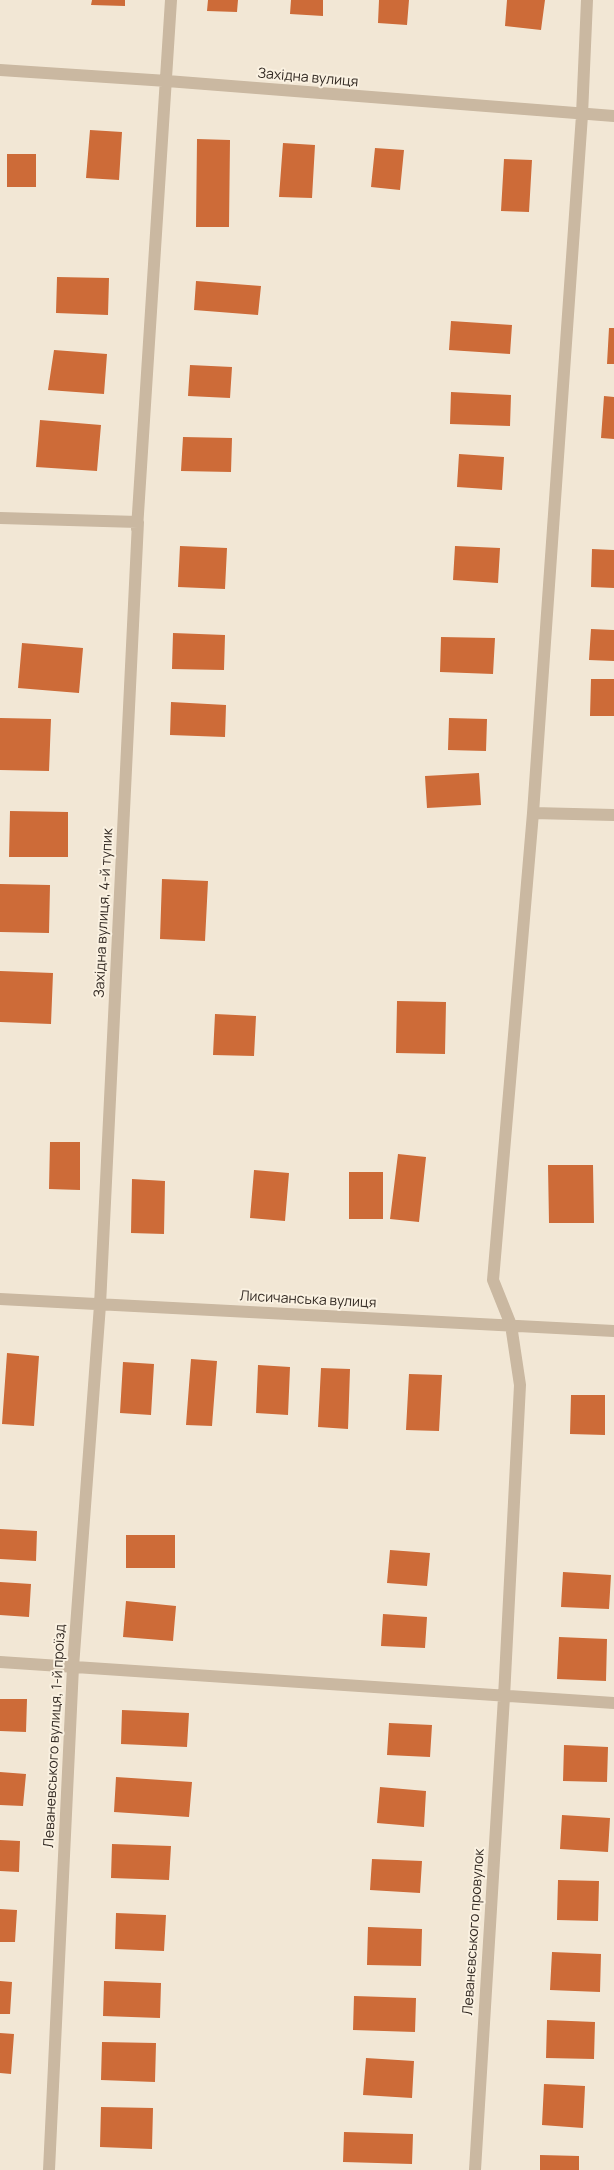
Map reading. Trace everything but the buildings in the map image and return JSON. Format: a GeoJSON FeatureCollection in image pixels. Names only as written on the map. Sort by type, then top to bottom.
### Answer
{"type":"FeatureCollection","features":[{"type":"Feature","properties":{"kind":"street"},"geometry":{"type":"LineString","coordinates":[[137,539],[171,0]]}},
{"type":"Feature","properties":{"kind":"street","name":"Леванєвського провулок"},"geometry":{"type":"LineString","coordinates":[[475,2170],[504,1697],[520,1385],[511,1325],[493,1280],[533,812],[582,115],[587,0]]}},
{"type":"Feature","properties":{"kind":"street","name":"Західна вулиця"},"geometry":{"type":"LineString","coordinates":[[0,70],[167,81],[582,115],[614,116]]}},
{"type":"Feature","properties":{"kind":"street","name":"Західна вулиця, 4-й тупик"},"geometry":{"type":"LineString","coordinates":[[0,518],[138,522],[100,1305]]}},
{"type":"Feature","properties":{"kind":"street"},"geometry":{"type":"LineString","coordinates":[[533,812],[614,815]]}},
{"type":"Feature","properties":{"kind":"street","name":"Лисичанська вулиця"},"geometry":{"type":"LineString","coordinates":[[0,1299],[614,1331]]}},
{"type":"Feature","properties":{"kind":"street","name":"Леваневського вулиця, 1-й проїзд"},"geometry":{"type":"LineString","coordinates":[[49,2170],[73,1667],[100,1305]]}},
{"type":"Feature","properties":{"kind":"street"},"geometry":{"type":"LineString","coordinates":[[0,1662],[614,1703]]}}]}
